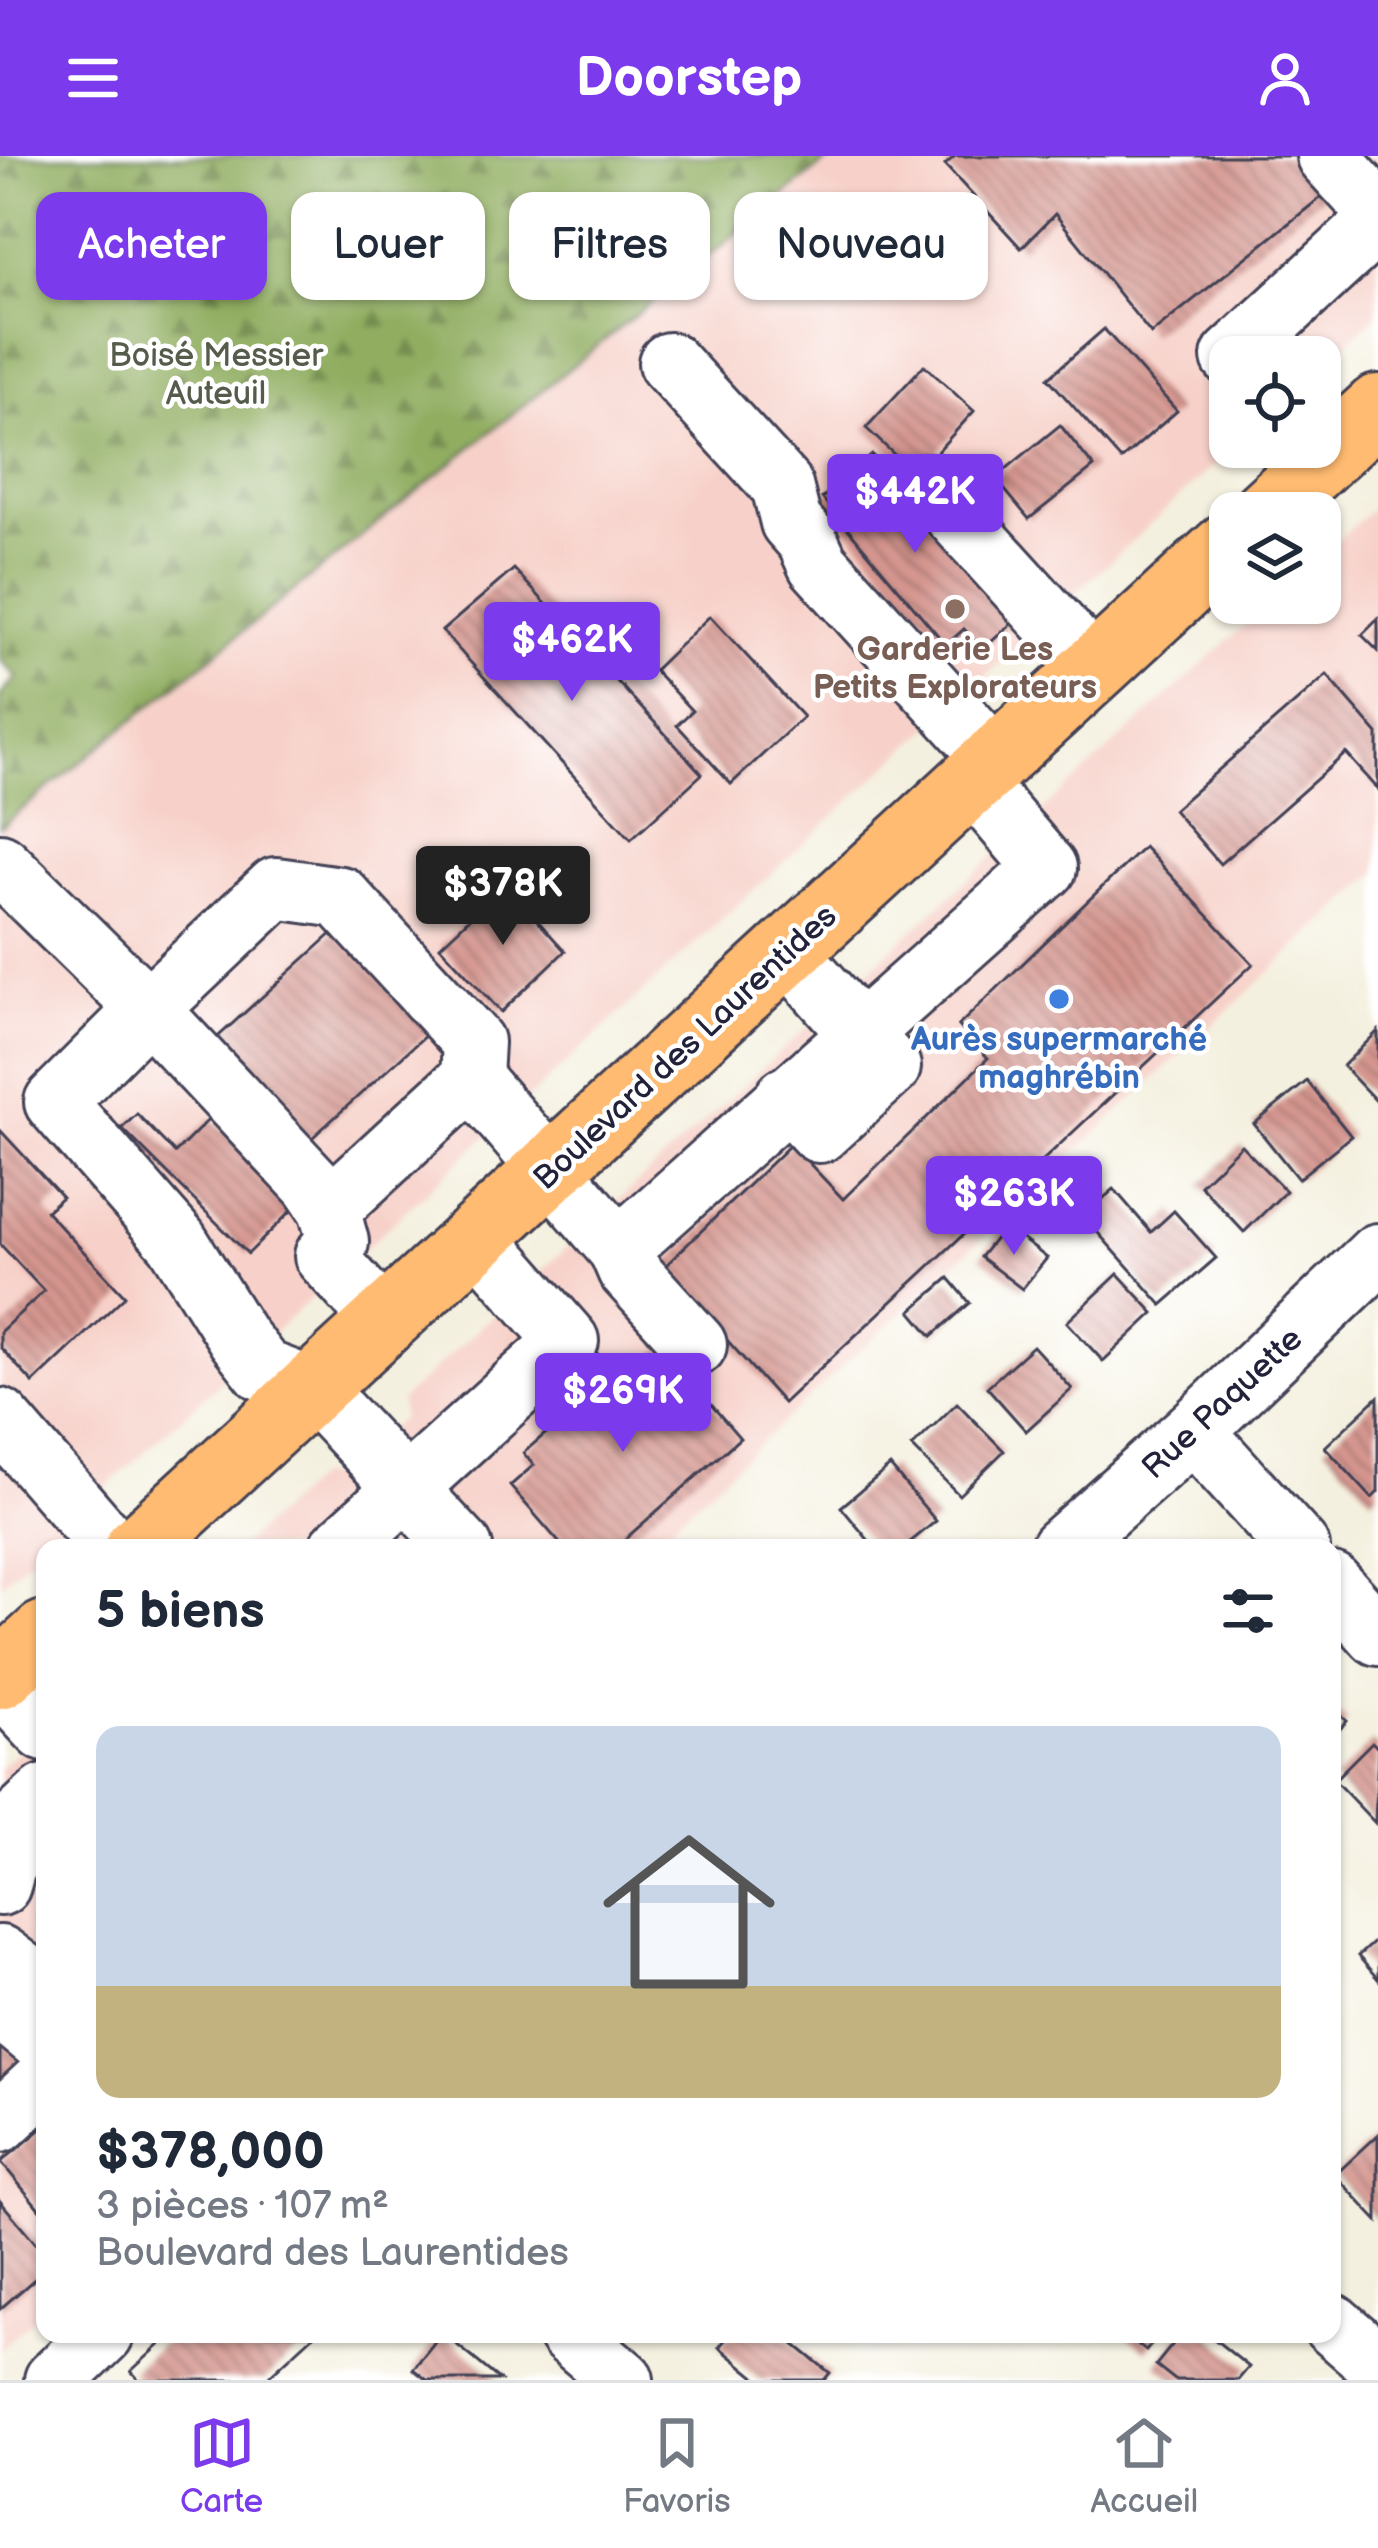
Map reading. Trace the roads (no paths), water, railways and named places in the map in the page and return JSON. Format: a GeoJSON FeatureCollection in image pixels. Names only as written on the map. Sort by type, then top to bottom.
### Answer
{"type":"FeatureCollection","features":[{"type":"Feature","properties":{"kind":"main road"},"geometry":{"type":"LineString","coordinates":[[1283,478],[1378,408]]}},
{"type":"Feature","properties":{"kind":"main road","name":"Boulevard des Laurentides"},"geometry":{"type":"LineString","coordinates":[[149,1539],[1209,563]]}},
{"type":"Feature","properties":{"kind":"street"},"geometry":{"type":"LineString","coordinates":[[1254,336],[1378,217],[1327,156]]}},
{"type":"Feature","properties":{"kind":"street"},"geometry":{"type":"LineString","coordinates":[[620,1249],[1046,868],[984,771],[818,564],[808,540],[791,522],[782,486],[669,363]]}},
{"type":"Feature","properties":{"kind":"street"},"geometry":{"type":"LineString","coordinates":[[927,484],[1095,669]]}},
{"type":"Feature","properties":{"kind":"street"},"geometry":{"type":"LineString","coordinates":[[0,864],[148,1009],[312,1184],[328,1209],[338,1241],[325,1256],[385,1322]]}},
{"type":"Feature","properties":{"kind":"street"},"geometry":{"type":"LineString","coordinates":[[453,1539],[313,1389],[263,1370],[177,1241],[55,1102],[276,888],[340,897],[472,1042],[471,1078],[620,1249],[628,1270],[696,1345]]}},
{"type":"Feature","properties":{"kind":"street"},"geometry":{"type":"LineString","coordinates":[[788,951],[861,1036]]}},
{"type":"Feature","properties":{"kind":"street"},"geometry":{"type":"LineString","coordinates":[[328,1209],[471,1078]]}},
{"type":"Feature","properties":{"kind":"street"},"geometry":{"type":"LineString","coordinates":[[350,1539],[568,1341],[477,1237]]}},
{"type":"Feature","properties":{"kind":"street","name":"Rue Paquette"},"geometry":{"type":"LineString","coordinates":[[1071,1539],[1378,1254]]}},
{"type":"Feature","properties":{"kind":"street"},"geometry":{"type":"LineString","coordinates":[[0,1419],[104,1539]]}},
{"type":"Feature","properties":{"kind":"street"},"geometry":{"type":"LineString","coordinates":[[1192,1431],[1291,1539]]}},
{"type":"Feature","properties":{"kind":"street"},"geometry":{"type":"LineString","coordinates":[[1341,1594],[1378,1634]]}},
{"type":"Feature","properties":{"kind":"street"},"geometry":{"type":"LineString","coordinates":[[11,1664],[36,1713]]}},
{"type":"Feature","properties":{"kind":"street"},"geometry":{"type":"LineString","coordinates":[[0,1885],[19,1819],[36,1803]]}},
{"type":"Feature","properties":{"kind":"street"},"geometry":{"type":"LineString","coordinates":[[0,1956],[36,1983]]}},
{"type":"Feature","properties":{"kind":"street"},"geometry":{"type":"LineString","coordinates":[[0,2007],[36,2037]]}},
{"type":"Feature","properties":{"kind":"street"},"geometry":{"type":"LineString","coordinates":[[0,2122],[36,2088]]}},
{"type":"Feature","properties":{"kind":"street"},"geometry":{"type":"LineString","coordinates":[[1341,2332],[1378,2363]]}},
{"type":"Feature","properties":{"kind":"street"},"geometry":{"type":"LineString","coordinates":[[55,2380],[94,2343]]}},
{"type":"Feature","properties":{"kind":"street"},"geometry":{"type":"LineString","coordinates":[[579,2343],[623,2380]]}},
{"type":"Feature","properties":{"kind":"place","name":"Garderie Les Petits Explorateurs"},"geometry":{"type":"Point","coordinates":[955,609]}},
{"type":"Feature","properties":{"kind":"place","name":"Aurès supermarché maghrébin"},"geometry":{"type":"Point","coordinates":[1059,999]}},
{"type":"Feature","properties":{"kind":"park label","name":"Boisé Messier Auteuil"},"geometry":{"type":"Point","coordinates":[216,373]}}]}
